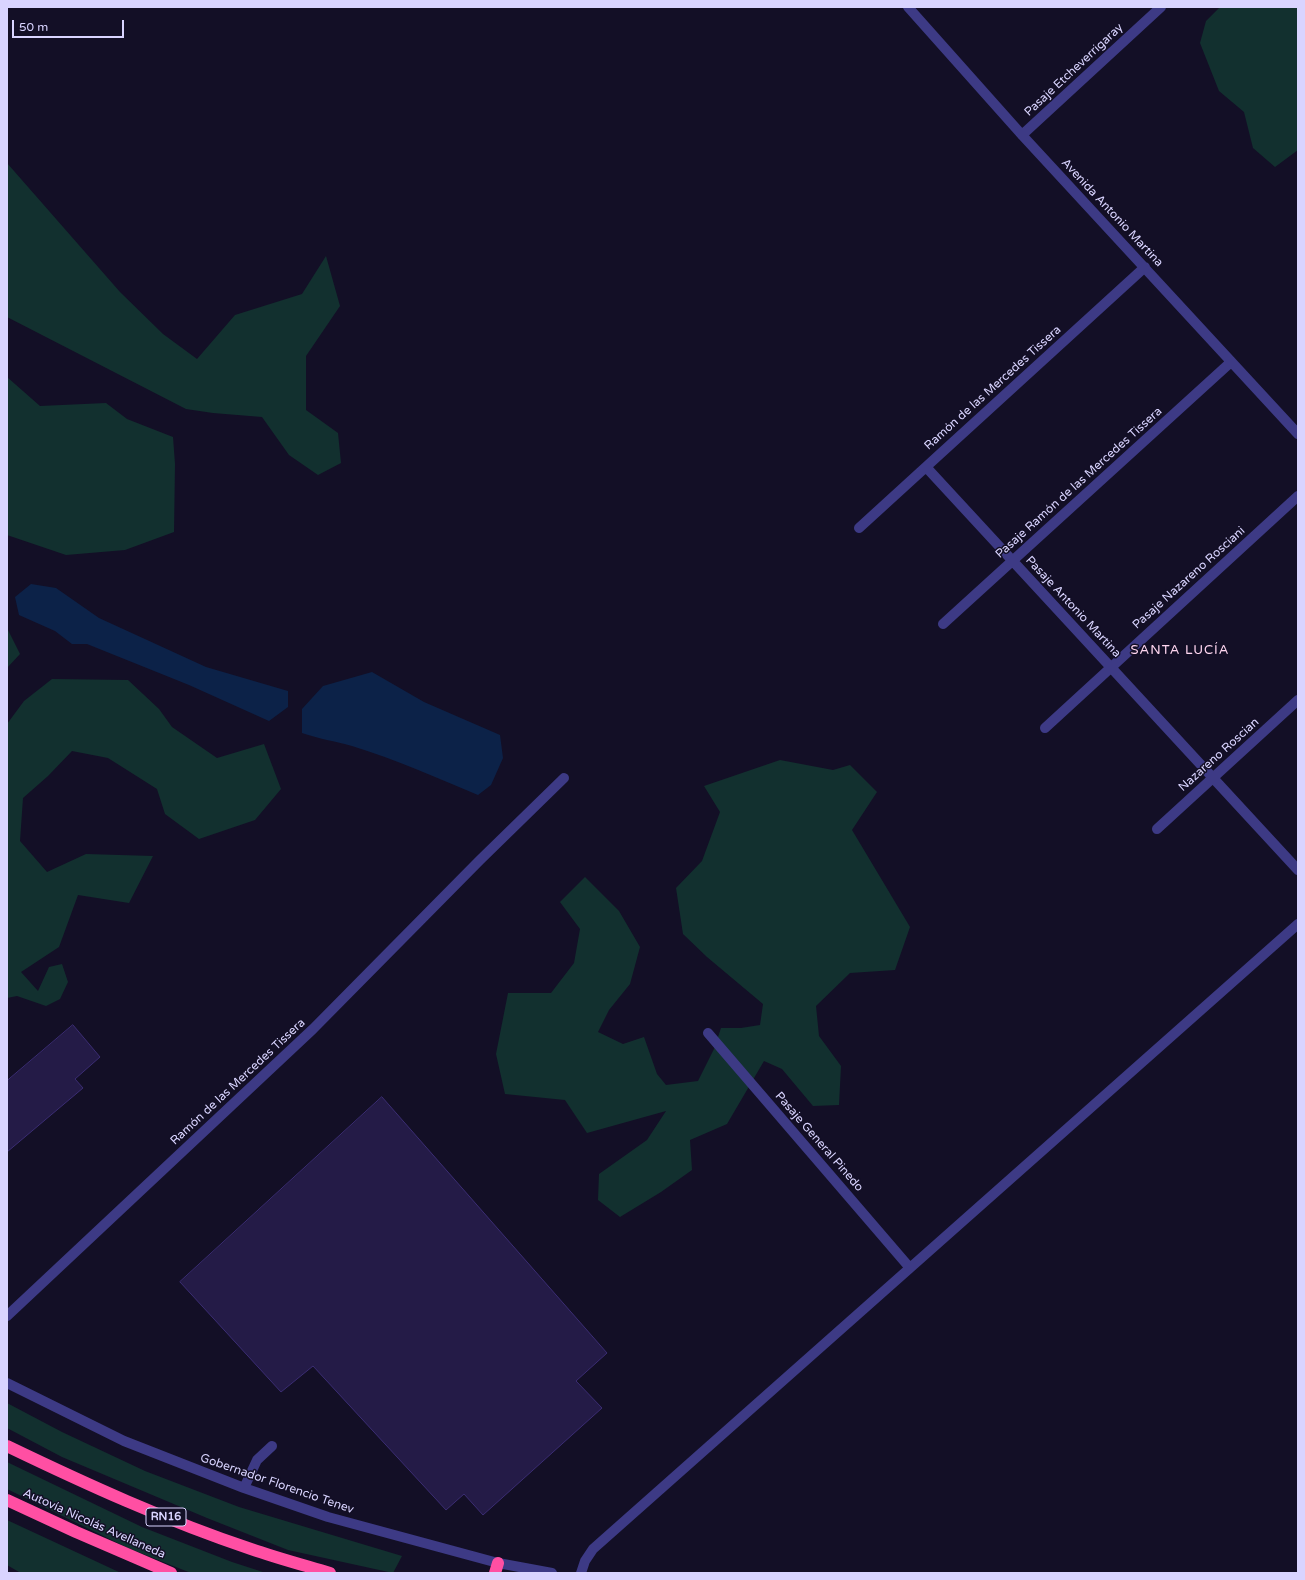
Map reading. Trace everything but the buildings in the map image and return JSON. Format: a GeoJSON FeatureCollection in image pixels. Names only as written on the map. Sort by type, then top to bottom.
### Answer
{"type":"FeatureCollection","features":[{"type":"Feature","properties":{"kind":"highway","name":"RN16"},"geometry":{"type":"LineString","coordinates":[[7,1446],[117,1497],[186,1525],[251,1549],[330,1573]]}},
{"type":"Feature","properties":{"kind":"highway","name":"Autovía Nicolás Avellaneda"},"geometry":{"type":"LineString","coordinates":[[7,1500],[171,1573]]}},
{"type":"Feature","properties":{"kind":"street","name":"Avenida Antonio Martina"},"geometry":{"type":"LineString","coordinates":[[908,7],[1022,135],[1298,434]]}},
{"type":"Feature","properties":{"kind":"street","name":"Pasaje Etcheverrigaray"},"geometry":{"type":"LineString","coordinates":[[1022,135],[1161,7]]}},
{"type":"Feature","properties":{"kind":"street","name":"Ramón de las Mercedes Tissera"},"geometry":{"type":"LineString","coordinates":[[859,528],[1145,267]]}},
{"type":"Feature","properties":{"kind":"street","name":"Pasaje Ramón de las Mercedes Tissera"},"geometry":{"type":"LineString","coordinates":[[943,624],[1231,362]]}},
{"type":"Feature","properties":{"kind":"street","name":"Pasaje Antonio Martina"},"geometry":{"type":"LineString","coordinates":[[926,467],[1298,870]]}},
{"type":"Feature","properties":{"kind":"street","name":"Pasaje Nazareno Rosciani"},"geometry":{"type":"LineString","coordinates":[[1044,728],[1298,496]]}},
{"type":"Feature","properties":{"kind":"street","name":"Nazareno Roscian"},"geometry":{"type":"LineString","coordinates":[[1157,829],[1298,700]]}},
{"type":"Feature","properties":{"kind":"street","name":"Ramón de las Mercedes Tissera"},"geometry":{"type":"LineString","coordinates":[[7,1316],[312,1030],[480,860],[564,778]]}},
{"type":"Feature","properties":{"kind":"street"},"geometry":{"type":"LineString","coordinates":[[581,1573],[585,1561],[594,1549],[1298,924]]}},
{"type":"Feature","properties":{"kind":"street","name":"Pasaje General Pinedo"},"geometry":{"type":"LineString","coordinates":[[708,1033],[910,1268]]}},
{"type":"Feature","properties":{"kind":"street","name":"Gobernador Florencio Tenev"},"geometry":{"type":"LineString","coordinates":[[7,1382],[124,1441],[244,1488],[328,1517],[496,1568],[552,1573]]}},
{"type":"Feature","properties":{"kind":"street"},"geometry":{"type":"LineString","coordinates":[[244,1488],[257,1460],[272,1446]]}},
{"type":"Feature","properties":{"kind":"green space"},"geometry":{"type":"Polygon","coordinates":[[[1220,7],[1298,7],[1298,150],[1275,167],[1253,148],[1244,112],[1219,91],[1200,43],[1206,21],[1220,7]]]}},
{"type":"Feature","properties":{"kind":"green space"},"geometry":{"type":"Polygon","coordinates":[[[7,163],[120,292],[163,334],[197,359],[235,315],[302,294],[326,256],[340,306],[306,356],[306,410],[338,433],[341,463],[318,475],[289,455],[262,417],[186,409],[7,317],[7,163]]]}},
{"type":"Feature","properties":{"kind":"green space"},"geometry":{"type":"Polygon","coordinates":[[[7,377],[40,406],[106,403],[127,419],[173,437],[175,464],[174,532],[125,550],[66,555],[7,535],[7,377]]]}},
{"type":"Feature","properties":{"kind":"green space"},"geometry":{"type":"Polygon","coordinates":[[[7,628],[20,654],[7,668],[7,628]]]}},
{"type":"Feature","properties":{"kind":"green space"},"geometry":{"type":"Polygon","coordinates":[[[52,679],[128,680],[159,709],[172,727],[217,758],[264,744],[281,789],[255,820],[199,839],[165,814],[157,789],[108,758],[72,751],[48,776],[23,798],[20,841],[47,872],[86,854],[153,856],[129,903],[78,895],[59,947],[21,972],[38,991],[49,967],[62,964],[68,982],[60,999],[46,1006],[17,996],[7,998],[7,724],[24,701],[52,679]]]}},
{"type":"Feature","properties":{"kind":"green space"},"geometry":{"type":"Polygon","coordinates":[[[780,760],[833,770],[850,765],[877,792],[852,830],[910,927],[895,970],[850,973],[816,1006],[819,1036],[841,1066],[839,1105],[813,1106],[782,1069],[764,1061],[727,1124],[690,1140],[692,1170],[661,1192],[620,1217],[598,1200],[599,1174],[647,1140],[666,1111],[587,1133],[565,1100],[505,1094],[496,1054],[508,993],[551,993],[574,963],[580,929],[560,902],[585,877],[619,911],[640,947],[630,984],[609,1010],[598,1032],[623,1044],[644,1037],[657,1074],[666,1085],[698,1081],[714,1049],[721,1028],[741,1028],[760,1025],[763,1004],[707,957],[683,934],[676,888],[702,861],[720,812],[704,786],[780,760]]]}},
{"type":"Feature","properties":{"kind":"green space"},"geometry":{"type":"Polygon","coordinates":[[[7,1403],[62,1432],[145,1471],[239,1507],[402,1556],[393,1573],[288,1550],[207,1518],[62,1457],[7,1428],[7,1403]]]}},
{"type":"Feature","properties":{"kind":"green space"},"geometry":{"type":"Polygon","coordinates":[[[7,1462],[142,1527],[232,1562],[266,1573],[191,1573],[128,1548],[7,1489],[7,1462]]]}},
{"type":"Feature","properties":{"kind":"green space"},"geometry":{"type":"Polygon","coordinates":[[[7,1520],[121,1573],[19,1572],[7,1565],[7,1520]]]}},
{"type":"Feature","properties":{"kind":"water"},"geometry":{"type":"Polygon","coordinates":[[[31,584],[56,588],[99,618],[206,667],[288,691],[288,707],[269,721],[189,685],[87,644],[72,644],[55,631],[19,615],[15,597],[31,584]]]}},
{"type":"Feature","properties":{"kind":"water"},"geometry":{"type":"Polygon","coordinates":[[[372,672],[424,702],[500,735],[503,758],[491,785],[478,795],[384,757],[352,746],[302,733],[302,709],[323,686],[372,672]]]}},
{"type":"Feature","properties":{"kind":"district","name":"SANTA LUCÍA"},"geometry":{"type":"Point","coordinates":[1180,651]}}]}
